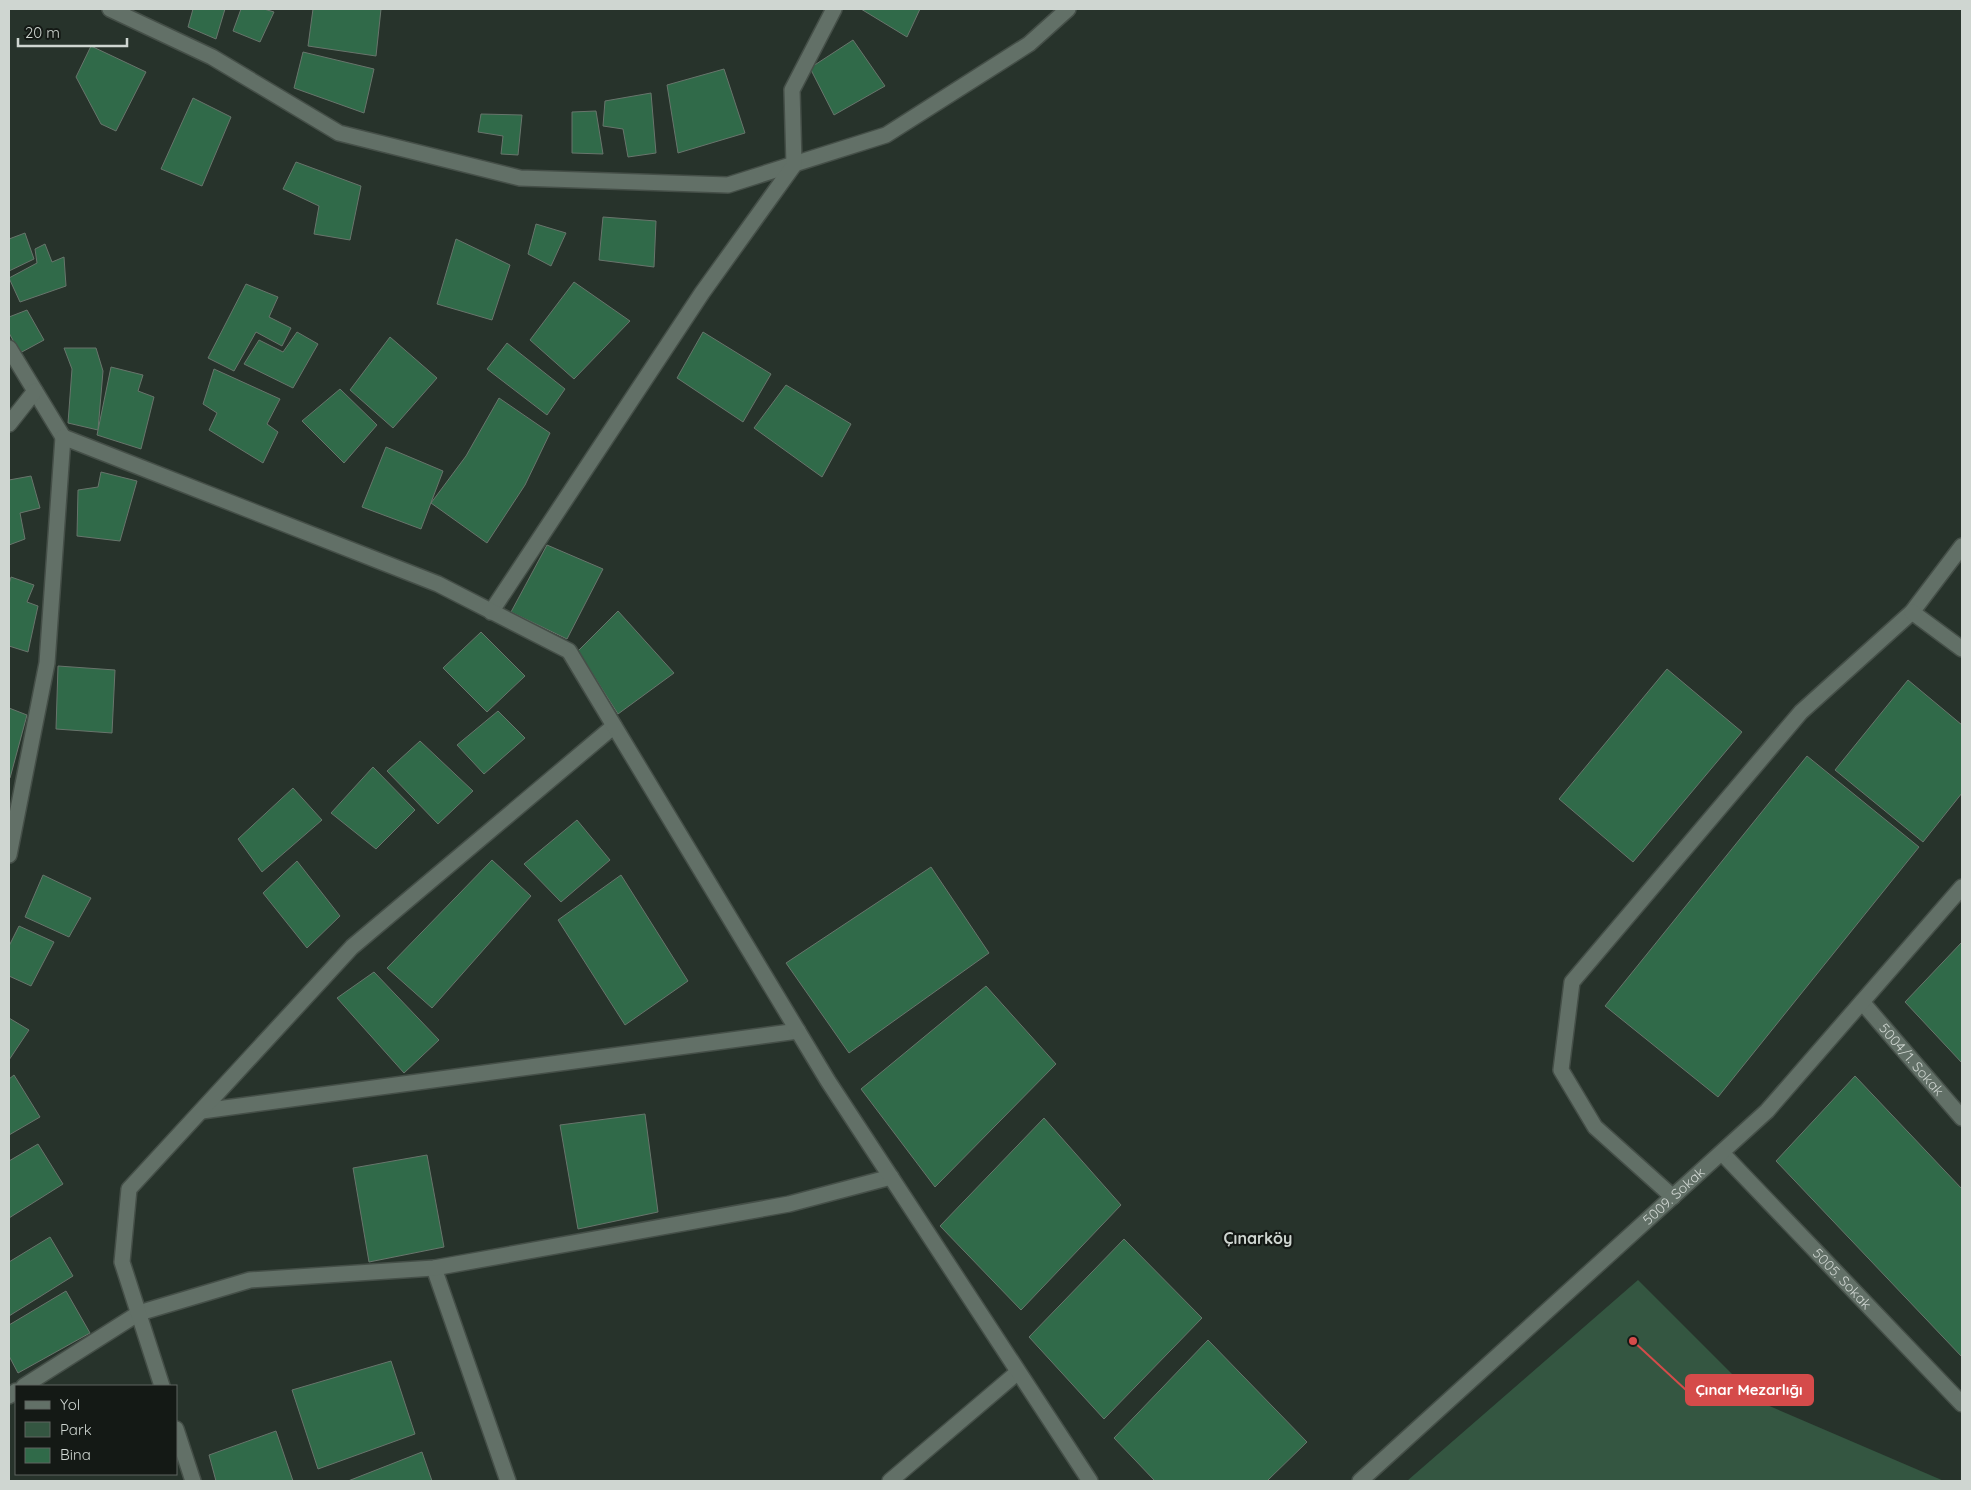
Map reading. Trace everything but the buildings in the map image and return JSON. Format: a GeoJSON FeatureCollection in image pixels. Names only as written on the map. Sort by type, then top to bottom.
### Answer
{"type":"FeatureCollection","features":[{"type":"Feature","properties":{"kind":"street"},"geometry":{"type":"LineString","coordinates":[[110,9],[212,57],[339,133],[520,178],[728,185],[886,135],[1029,44],[1068,9]]}},
{"type":"Feature","properties":{"kind":"street"},"geometry":{"type":"LineString","coordinates":[[491,612],[702,293],[794,165],[792,90],[834,9]]}},
{"type":"Feature","properties":{"kind":"street"},"geometry":{"type":"LineString","coordinates":[[9,348],[63,437],[47,663],[9,855]]}},
{"type":"Feature","properties":{"kind":"street"},"geometry":{"type":"LineString","coordinates":[[9,424],[35,392]]}},
{"type":"Feature","properties":{"kind":"street"},"geometry":{"type":"LineString","coordinates":[[63,437],[438,584],[569,651],[828,1080],[1090,1481]]}},
{"type":"Feature","properties":{"kind":"street"},"geometry":{"type":"LineString","coordinates":[[1673,1197],[1595,1127],[1561,1070],[1572,982],[1801,712],[1912,612],[1962,546]]}},
{"type":"Feature","properties":{"kind":"street"},"geometry":{"type":"LineString","coordinates":[[1912,612],[1962,649]]}},
{"type":"Feature","properties":{"kind":"street"},"geometry":{"type":"LineString","coordinates":[[162,1385],[122,1262],[129,1189],[352,947],[614,726]]}},
{"type":"Feature","properties":{"kind":"street","name":"5009. Sokak"},"geometry":{"type":"LineString","coordinates":[[1360,1481],[1768,1111],[1962,887]]}},
{"type":"Feature","properties":{"kind":"street","name":"5004/1. Sokak"},"geometry":{"type":"LineString","coordinates":[[1862,1002],[1962,1118]]}},
{"type":"Feature","properties":{"kind":"street"},"geometry":{"type":"LineString","coordinates":[[202,1111],[798,1031]]}},
{"type":"Feature","properties":{"kind":"street","name":"5005. Sokak"},"geometry":{"type":"LineString","coordinates":[[1722,1153],[1962,1404]]}},
{"type":"Feature","properties":{"kind":"street"},"geometry":{"type":"LineString","coordinates":[[26,1385],[139,1313],[250,1280],[434,1268],[789,1204],[891,1177]]}},
{"type":"Feature","properties":{"kind":"street"},"geometry":{"type":"LineString","coordinates":[[434,1268],[508,1481]]}},
{"type":"Feature","properties":{"kind":"street"},"geometry":{"type":"LineString","coordinates":[[890,1481],[1018,1372]]}},
{"type":"Feature","properties":{"kind":"street"},"geometry":{"type":"LineString","coordinates":[[178,1435],[193,1481]]}},
{"type":"Feature","properties":{"kind":"green space"},"geometry":{"type":"Polygon","coordinates":[[[1638,1280],[1760,1402],[1944,1481],[1407,1481],[1638,1280]]]}},
{"type":"Feature","properties":{"kind":"place","name":"Çınar Mezarlığı"},"geometry":{"type":"Point","coordinates":[1633,1341]}},
{"type":"Feature","properties":{"kind":"district","name":"Çınarköy"},"geometry":{"type":"Point","coordinates":[1258,1238]}}]}
